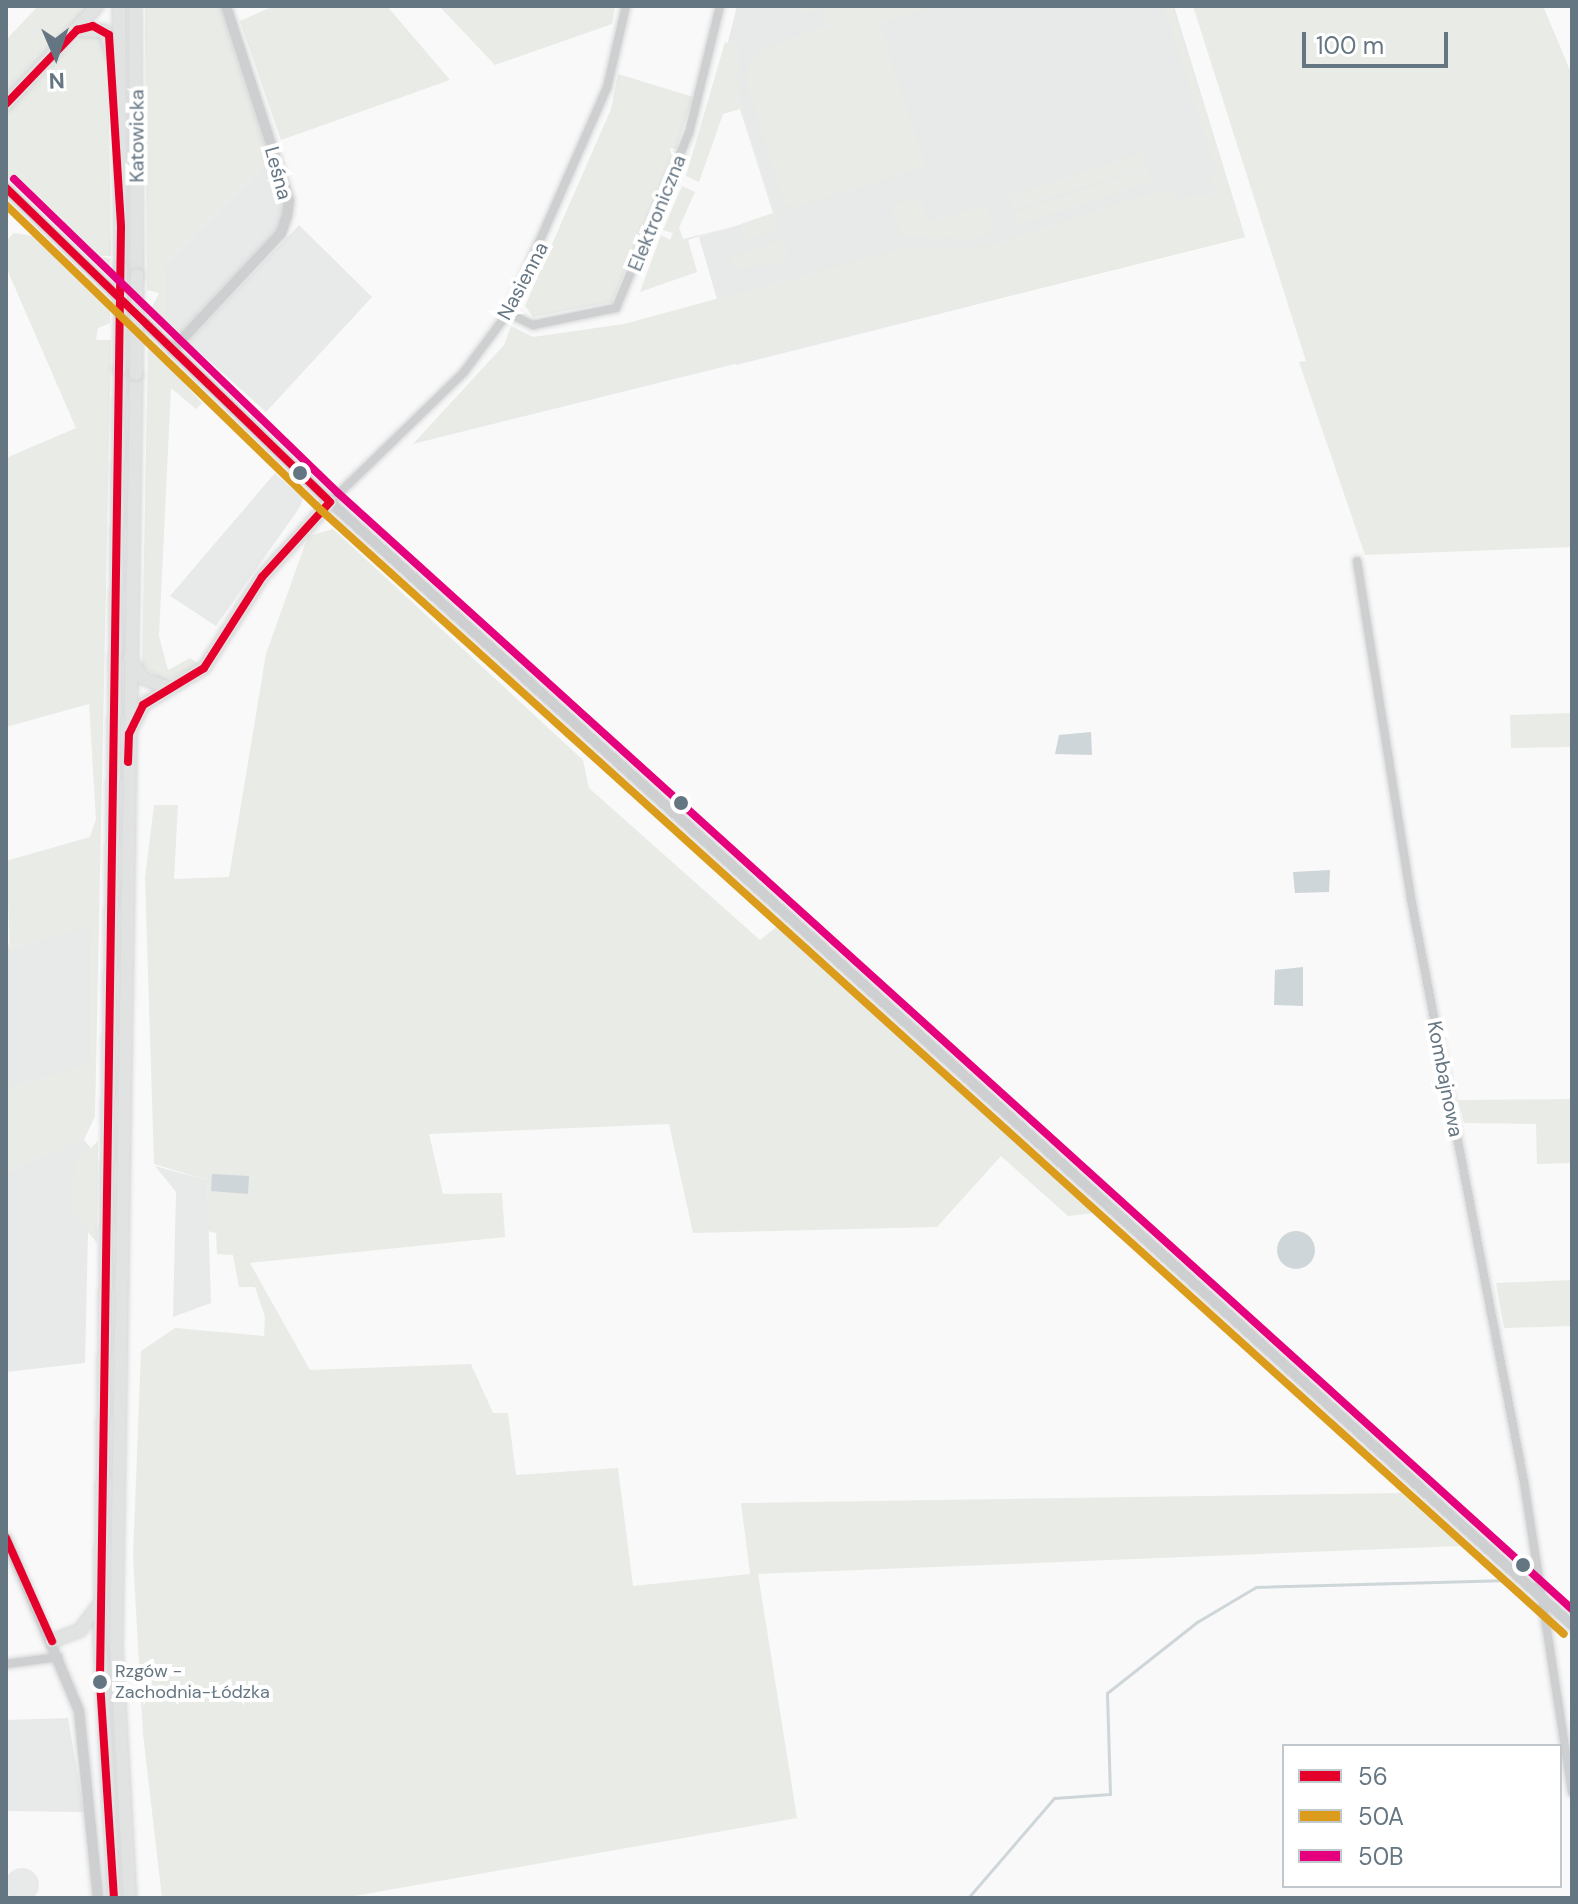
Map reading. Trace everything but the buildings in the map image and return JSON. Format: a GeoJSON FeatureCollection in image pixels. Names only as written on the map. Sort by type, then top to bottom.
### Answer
{"type":"FeatureCollection","features":[{"type":"Feature","properties":{"kind":"main road"},"geometry":{"type":"LineString","coordinates":[[6,104],[97,6]]}},
{"type":"Feature","properties":{"kind":"main road","name":"Katowicka"},"geometry":{"type":"LineString","coordinates":[[114,1898],[100,1713],[100,1602],[120,369],[119,6]]}},
{"type":"Feature","properties":{"kind":"main road","name":"Katowicka"},"geometry":{"type":"LineString","coordinates":[[130,1898],[116,1649],[136,374],[136,10]]}},
{"type":"Feature","properties":{"kind":"main road"},"geometry":{"type":"LineString","coordinates":[[77,30],[99,27],[113,46],[121,227]]}},
{"type":"Feature","properties":{"kind":"main road"},"geometry":{"type":"LineString","coordinates":[[129,734],[143,705],[204,668],[262,577],[330,502]]}},
{"type":"Feature","properties":{"kind":"main road"},"geometry":{"type":"LineString","coordinates":[[130,656],[143,678],[169,688]]}},
{"type":"Feature","properties":{"kind":"main road"},"geometry":{"type":"LineString","coordinates":[[52,1641],[80,1630],[100,1602]]}},
{"type":"Feature","properties":{"kind":"street","name":"Leśna"},"geometry":{"type":"LineString","coordinates":[[172,350],[281,233],[287,216],[289,200],[226,6]]}},
{"type":"Feature","properties":{"kind":"street","name":"Nasienna"},"geometry":{"type":"LineString","coordinates":[[330,502],[464,372],[508,313],[607,88],[626,6]]}},
{"type":"Feature","properties":{"kind":"street","name":"Elektroniczna"},"geometry":{"type":"LineString","coordinates":[[508,313],[533,325],[616,308],[689,133],[720,6]]}},
{"type":"Feature","properties":{"kind":"street"},"geometry":{"type":"LineString","coordinates":[[6,188],[330,502],[1572,1625]]}},
{"type":"Feature","properties":{"kind":"street","name":"Kombajnowa"},"geometry":{"type":"LineString","coordinates":[[1357,561],[1411,899],[1541,1596],[1572,1792]]}},
{"type":"Feature","properties":{"kind":"street"},"geometry":{"type":"LineString","coordinates":[[6,1538],[59,1657],[82,1727],[98,1898]]}},
{"type":"Feature","properties":{"kind":"street"},"geometry":{"type":"LineString","coordinates":[[6,1664],[59,1657]]}},
{"type":"Feature","properties":{"kind":"shaded area"},"geometry":{"type":"Polygon","coordinates":[[[38,6],[93,6],[6,96],[6,40],[38,6]]]}},
{"type":"Feature","properties":{"kind":"shaded area"},"geometry":{"type":"Polygon","coordinates":[[[145,6],[220,6],[270,160],[165,264],[164,319],[180,333],[174,339],[148,315],[159,293],[147,290],[145,6]]]}},
{"type":"Feature","properties":{"kind":"shaded area"},"geometry":{"type":"Polygon","coordinates":[[[274,6],[387,6],[450,80],[281,140],[240,21],[274,6]]]}},
{"type":"Feature","properties":{"kind":"shaded area"},"geometry":{"type":"Polygon","coordinates":[[[439,6],[615,6],[612,24],[495,65],[439,6]]]}},
{"type":"Feature","properties":{"kind":"shaded area"},"geometry":{"type":"Polygon","coordinates":[[[737,6],[1174,6],[1245,237],[736,365],[699,237],[775,214],[733,81],[721,70],[737,6]]]}},
{"type":"Feature","properties":{"kind":"shaded area"},"geometry":{"type":"Polygon","coordinates":[[[798,6],[934,6],[880,24],[926,166],[795,208],[784,204],[745,77],[755,52],[827,25],[820,8],[801,15],[798,6]]]}},
{"type":"Feature","properties":{"kind":"shaded area"},"geometry":{"type":"Polygon","coordinates":[[[1163,6],[1172,6],[1245,237],[413,444],[504,345],[511,326],[533,337],[624,324],[901,249],[988,246],[1155,192],[1174,189],[1178,198],[1216,193],[1210,175],[1217,172],[1163,6]]]}},
{"type":"Feature","properties":{"kind":"shaded area"},"geometry":{"type":"Polygon","coordinates":[[[1193,6],[1543,6],[1572,75],[1572,547],[1365,555],[1299,362],[1306,361],[1193,6]]]}},
{"type":"Feature","properties":{"kind":"shaded area"},"geometry":{"type":"Polygon","coordinates":[[[84,33],[98,33],[108,45],[111,256],[100,256],[110,259],[110,277],[6,176],[6,113],[84,33]]]}},
{"type":"Feature","properties":{"kind":"shaded area"},"geometry":{"type":"Polygon","coordinates":[[[725,42],[739,48],[738,97],[781,228],[745,240],[741,224],[773,213],[740,109],[723,114],[699,182],[686,176],[725,42]]]}},
{"type":"Feature","properties":{"kind":"shaded area"},"geometry":{"type":"Polygon","coordinates":[[[618,74],[693,97],[676,149],[670,148],[672,158],[612,302],[533,317],[525,306],[611,109],[618,74]]]}},
{"type":"Feature","properties":{"kind":"shaded area"},"geometry":{"type":"Polygon","coordinates":[[[1143,153],[1147,166],[1013,209],[1009,196],[1143,153]]]}},
{"type":"Feature","properties":{"kind":"shaded area"},"geometry":{"type":"Polygon","coordinates":[[[270,160],[285,204],[278,228],[180,333],[164,319],[165,264],[270,160]]]}},
{"type":"Feature","properties":{"kind":"shaded area"},"geometry":{"type":"Polygon","coordinates":[[[1148,168],[1152,181],[1018,225],[1015,212],[1148,168]]]}},
{"type":"Feature","properties":{"kind":"shaded area"},"geometry":{"type":"Polygon","coordinates":[[[682,186],[695,192],[679,228],[683,239],[728,228],[688,240],[697,272],[640,292],[661,235],[670,240],[673,233],[663,230],[682,186]]]}},
{"type":"Feature","properties":{"kind":"shaded area"},"geometry":{"type":"Polygon","coordinates":[[[920,196],[928,222],[986,204],[995,232],[970,239],[901,237],[891,206],[920,196]]]}},
{"type":"Feature","properties":{"kind":"shaded area"},"geometry":{"type":"Polygon","coordinates":[[[299,225],[372,297],[266,412],[188,342],[299,225]]]}},
{"type":"Feature","properties":{"kind":"shaded area"},"geometry":{"type":"Polygon","coordinates":[[[14,233],[33,236],[110,306],[110,323],[98,328],[96,340],[111,340],[95,1116],[84,1140],[6,1172],[6,1089],[91,1063],[92,925],[10,949],[6,861],[90,837],[96,819],[89,704],[6,727],[6,458],[76,428],[6,267],[6,241],[14,233]]]}},
{"type":"Feature","properties":{"kind":"shaded area"},"geometry":{"type":"Polygon","coordinates":[[[784,239],[788,251],[782,263],[732,269],[731,256],[784,239]]]}},
{"type":"Feature","properties":{"kind":"shaded area"},"geometry":{"type":"Polygon","coordinates":[[[148,344],[202,403],[196,409],[171,388],[159,636],[168,670],[190,658],[199,664],[163,682],[142,665],[148,344]]]}},
{"type":"Feature","properties":{"kind":"shaded area"},"geometry":{"type":"Polygon","coordinates":[[[275,473],[303,498],[300,507],[216,626],[170,596],[275,473]]]}},
{"type":"Feature","properties":{"kind":"shaded area"},"geometry":{"type":"Polygon","coordinates":[[[333,529],[583,760],[589,788],[760,940],[780,924],[1094,1213],[1068,1216],[1001,1156],[937,1227],[693,1233],[669,1124],[429,1134],[443,1194],[502,1193],[505,1237],[250,1263],[310,1370],[471,1364],[493,1413],[508,1413],[516,1475],[618,1468],[633,1586],[750,1574],[741,1503],[1401,1493],[1461,1546],[758,1574],[797,1818],[343,1898],[162,1898],[143,1734],[133,1557],[141,1351],[175,1328],[264,1336],[265,1317],[255,1287],[239,1287],[233,1255],[217,1254],[216,1233],[208,1231],[207,1180],[154,1164],[145,878],[154,805],[178,805],[174,879],[229,877],[266,654],[308,536],[333,529]]]}},
{"type":"Feature","properties":{"kind":"shaded area"},"geometry":{"type":"Polygon","coordinates":[[[1572,713],[1572,747],[1511,748],[1510,715],[1572,713]]]}},
{"type":"Feature","properties":{"kind":"shaded area"},"geometry":{"type":"Polygon","coordinates":[[[1091,732],[1092,755],[1055,754],[1059,735],[1091,732]]]}},
{"type":"Feature","properties":{"kind":"shaded area"},"geometry":{"type":"Polygon","coordinates":[[[1330,870],[1329,892],[1295,893],[1293,872],[1330,870]]]}},
{"type":"Feature","properties":{"kind":"shaded area"},"geometry":{"type":"Polygon","coordinates":[[[92,924],[91,1064],[6,1089],[6,936],[10,949],[92,924]]]}},
{"type":"Feature","properties":{"kind":"shaded area"},"geometry":{"type":"Polygon","coordinates":[[[1303,967],[1303,1006],[1274,1005],[1275,970],[1303,967]]]}},
{"type":"Feature","properties":{"kind":"shaded area"},"geometry":{"type":"Polygon","coordinates":[[[1572,1099],[1572,1163],[1537,1164],[1536,1124],[1464,1123],[1458,1100],[1572,1099]]]}},
{"type":"Feature","properties":{"kind":"shaded area"},"geometry":{"type":"Polygon","coordinates":[[[83,1139],[90,1147],[85,1363],[6,1372],[6,1172],[83,1139]]]}},
{"type":"Feature","properties":{"kind":"shaded area"},"geometry":{"type":"Polygon","coordinates":[[[98,1141],[97,1243],[71,1211],[75,1164],[98,1141]]]}},
{"type":"Feature","properties":{"kind":"shaded area"},"geometry":{"type":"Polygon","coordinates":[[[155,1166],[207,1180],[211,1303],[173,1317],[176,1192],[155,1166]]]}},
{"type":"Feature","properties":{"kind":"shaded area"},"geometry":{"type":"Polygon","coordinates":[[[212,1174],[249,1176],[248,1194],[211,1191],[212,1174]]]}},
{"type":"Feature","properties":{"kind":"shaded area"},"geometry":{"type":"Polygon","coordinates":[[[1296,1231],[1309,1237],[1315,1250],[1309,1263],[1296,1269],[1283,1263],[1277,1250],[1283,1237],[1296,1231]]]}},
{"type":"Feature","properties":{"kind":"shaded area"},"geometry":{"type":"Polygon","coordinates":[[[1572,1280],[1572,1326],[1504,1328],[1496,1283],[1572,1280]]]}},
{"type":"Feature","properties":{"kind":"shaded area"},"geometry":{"type":"Polygon","coordinates":[[[68,1718],[84,1812],[6,1811],[6,1720],[68,1718]]]}},
{"type":"Feature","properties":{"kind":"shaded area"},"geometry":{"type":"Polygon","coordinates":[[[22,1868],[34,1873],[39,1885],[34,1897],[22,1902],[10,1897],[5,1885],[10,1873],[22,1868]]]}},
{"type":"Feature","properties":{"kind":"waterway"},"geometry":{"type":"LineString","coordinates":[[968,1898],[1054,1798],[1110,1794],[1107,1693],[1197,1622],[1256,1587],[1501,1580]]}},
{"type":"Feature","properties":{"kind":"transit line","name":"56"},"geometry":{"type":"LineString","coordinates":[[6,104],[77,30],[93,26],[109,35],[121,227],[100,1682],[114,1898]]}},
{"type":"Feature","properties":{"kind":"transit line","name":"50B"},"geometry":{"type":"LineString","coordinates":[[14,179],[338,493],[1572,1609]]}},
{"type":"Feature","properties":{"kind":"transit line","name":"56"},"geometry":{"type":"LineString","coordinates":[[6,188],[330,502]]}},
{"type":"Feature","properties":{"kind":"transit line","name":"50A"},"geometry":{"type":"LineString","coordinates":[[6,205],[322,511],[1564,1634]]}},
{"type":"Feature","properties":{"kind":"transit line","name":"56"},"geometry":{"type":"LineString","coordinates":[[128,762],[129,734],[143,705],[204,668],[262,577],[330,502]]}},
{"type":"Feature","properties":{"kind":"transit line","name":"56"},"geometry":{"type":"LineString","coordinates":[[6,1538],[52,1641]]}},
{"type":"Feature","properties":{"kind":"place","name":"Rzgów - Zachodnia-Łódzka"},"geometry":{"type":"Point","coordinates":[100,1682]}}]}
